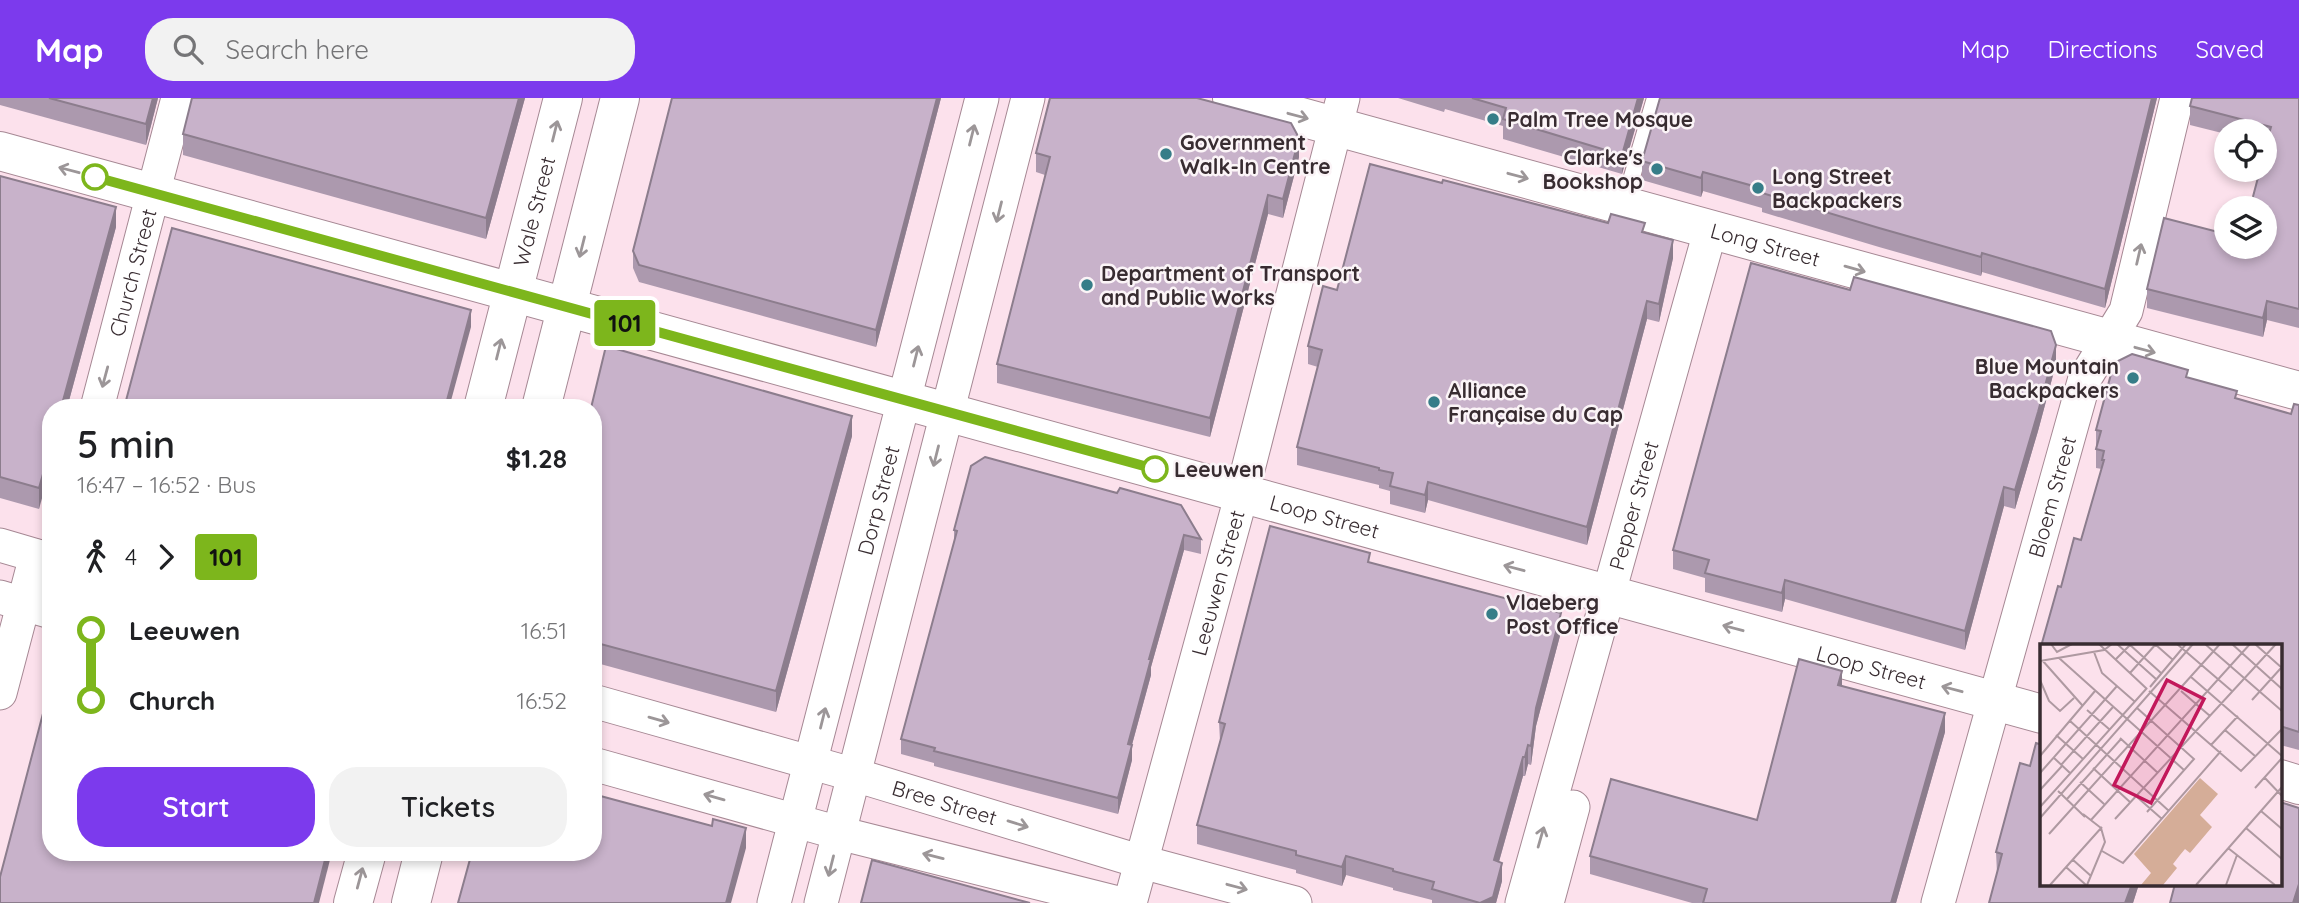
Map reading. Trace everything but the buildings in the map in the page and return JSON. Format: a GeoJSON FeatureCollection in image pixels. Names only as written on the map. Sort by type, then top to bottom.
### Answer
{"type":"FeatureCollection","features":[{"type":"Feature","properties":{"kind":"street","name":"Church Street"},"geometry":{"type":"LineString","coordinates":[[99,399],[178,98]]}},
{"type":"Feature","properties":{"kind":"street","name":"Wale Street"},"geometry":{"type":"LineString","coordinates":[[486,399],[563,98]]}},
{"type":"Feature","properties":{"kind":"street"},"geometry":{"type":"LineString","coordinates":[[543,399],[620,98]]}},
{"type":"Feature","properties":{"kind":"street","name":"Dorp Street"},"geometry":{"type":"LineString","coordinates":[[775,903],[982,98]]}},
{"type":"Feature","properties":{"kind":"street"},"geometry":{"type":"LineString","coordinates":[[821,903],[1028,98]]}},
{"type":"Feature","properties":{"kind":"street","name":"Long Street"},"geometry":{"type":"LineString","coordinates":[[1232,98],[1339,112],[1624,204],[2106,340],[2299,391]]}},
{"type":"Feature","properties":{"kind":"street","name":"Bloem Street"},"geometry":{"type":"LineString","coordinates":[[1938,903],[2085,378],[2126,311],[2177,98]]}},
{"type":"Feature","properties":{"kind":"street","name":"Leeuwen Street"},"geometry":{"type":"LineString","coordinates":[[1130,903],[1242,493],[1339,112]]}},
{"type":"Feature","properties":{"kind":"street","name":"Loop Street"},"geometry":{"type":"LineString","coordinates":[[0,151],[2040,713]]}},
{"type":"Feature","properties":{"kind":"street","name":"Pepper Street"},"geometry":{"type":"LineString","coordinates":[[1522,903],[1618,597],[1720,231]]}},
{"type":"Feature","properties":{"kind":"street"},"geometry":{"type":"LineString","coordinates":[[0,545],[42,558]]}},
{"type":"Feature","properties":{"kind":"street"},"geometry":{"type":"LineString","coordinates":[[0,693],[25,604],[42,561]]}},
{"type":"Feature","properties":{"kind":"street","name":"Pepper Street"},"geometry":{"type":"LineString","coordinates":[[1547,903],[1618,597]]}},
{"type":"Feature","properties":{"kind":"street","name":"Bree Street"},"geometry":{"type":"LineString","coordinates":[[602,704],[855,775],[1142,862],[1295,903]]}},
{"type":"Feature","properties":{"kind":"street"},"geometry":{"type":"LineString","coordinates":[[602,766],[839,832],[1118,903]]}},
{"type":"Feature","properties":{"kind":"street"},"geometry":{"type":"LineString","coordinates":[[2282,780],[2299,785]]}},
{"type":"Feature","properties":{"kind":"street"},"geometry":{"type":"LineString","coordinates":[[353,903],[365,861]]}},
{"type":"Feature","properties":{"kind":"street"},"geometry":{"type":"LineString","coordinates":[[411,903],[422,861]]}},
{"type":"Feature","properties":{"kind":"lane"},"geometry":{"type":"LineString","coordinates":[[1624,204],[1655,98]]}},
{"type":"Feature","properties":{"kind":"bus line","name":"101"},"geometry":{"type":"LineString","coordinates":[[95,177],[1155,469]]}},
{"type":"Feature","properties":{"kind":"place","name":"Palm Tree Mosque"},"geometry":{"type":"Point","coordinates":[1493,119]}},
{"type":"Feature","properties":{"kind":"place","name":"Government Walk-In Centre"},"geometry":{"type":"Point","coordinates":[1166,154]}},
{"type":"Feature","properties":{"kind":"place","name":"Clarke's Bookshop"},"geometry":{"type":"Point","coordinates":[1657,169]}},
{"type":"Feature","properties":{"kind":"place","name":"Long Street Backpackers"},"geometry":{"type":"Point","coordinates":[1758,188]}},
{"type":"Feature","properties":{"kind":"place","name":"Department of Transport and Public Works"},"geometry":{"type":"Point","coordinates":[1087,285]}},
{"type":"Feature","properties":{"kind":"place","name":"Blue Mountain Backpackers"},"geometry":{"type":"Point","coordinates":[2133,378]}},
{"type":"Feature","properties":{"kind":"place","name":"Alliance Française du Cap"},"geometry":{"type":"Point","coordinates":[1434,402]}},
{"type":"Feature","properties":{"kind":"place","name":"Leeuwen"},"geometry":{"type":"Point","coordinates":[1155,469]}},
{"type":"Feature","properties":{"kind":"place","name":"Vlaeberg Post Office"},"geometry":{"type":"Point","coordinates":[1492,614]}}]}
